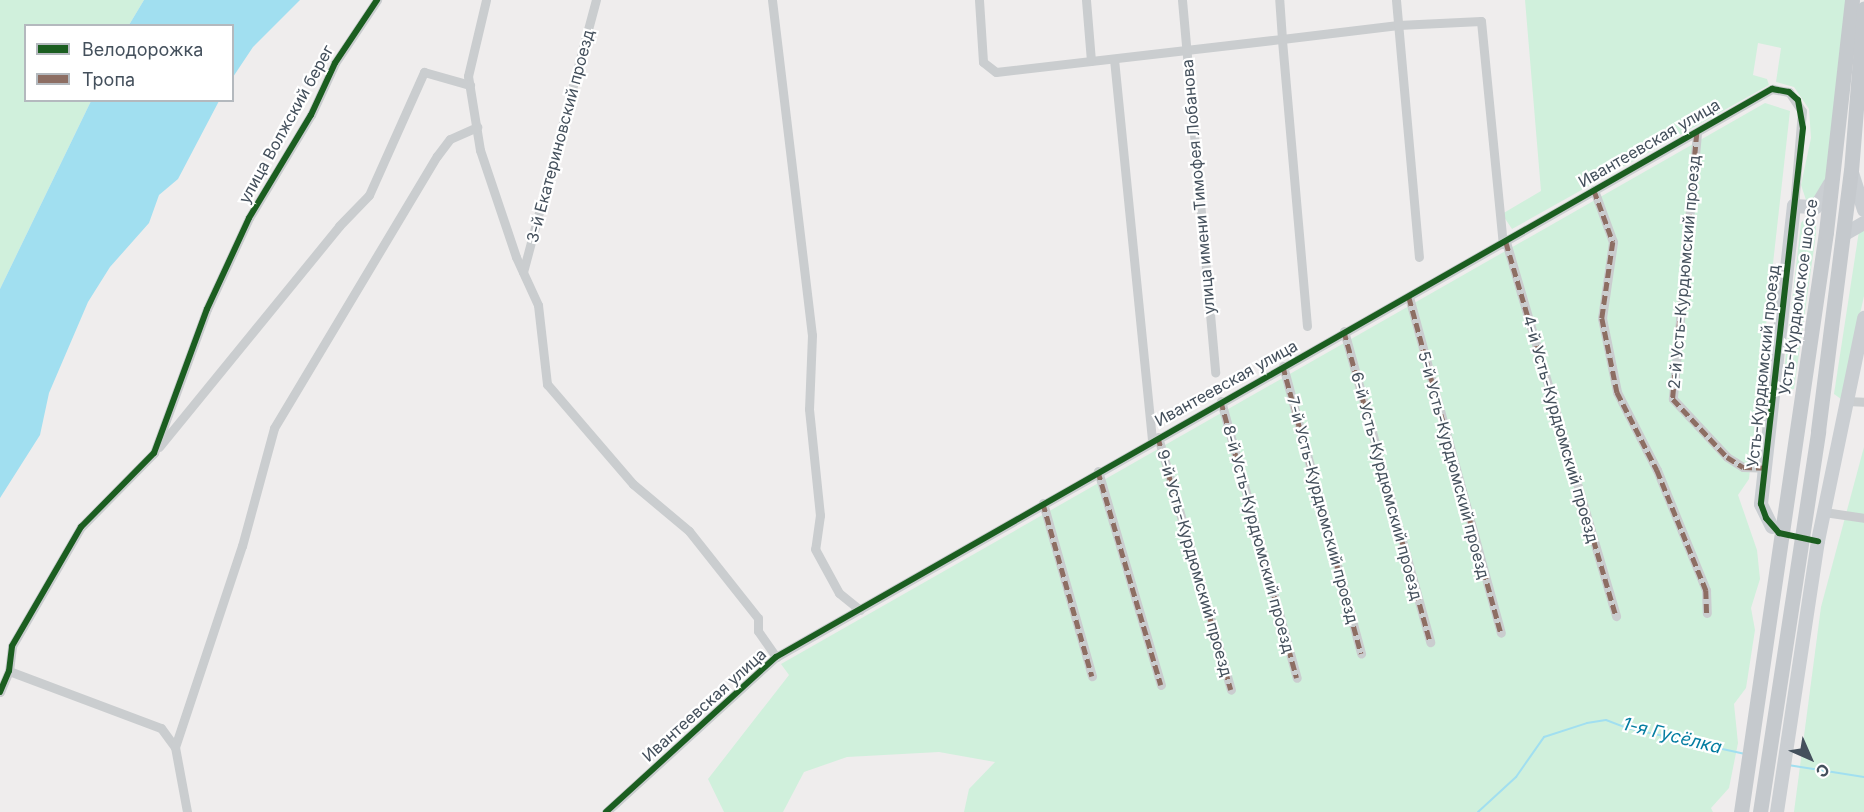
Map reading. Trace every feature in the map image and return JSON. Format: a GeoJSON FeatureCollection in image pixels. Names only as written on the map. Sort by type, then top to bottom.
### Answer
{"type":"FeatureCollection","features":[{"type":"Feature","properties":{"kind":"main road","name":"Усть-Курдюмское шоссе"},"geometry":{"type":"LineString","coordinates":[[1741,812],[1826,232],[1851,0]]}},
{"type":"Feature","properties":{"kind":"main road"},"geometry":{"type":"LineString","coordinates":[[1760,812],[1818,431],[1851,171],[1864,9]]}},
{"type":"Feature","properties":{"kind":"street","name":"улица Волжский берег"},"geometry":{"type":"LineString","coordinates":[[0,692],[9,671],[12,646],[81,527],[154,453],[207,309],[249,218],[311,116],[335,63],[377,0]]}},
{"type":"Feature","properties":{"kind":"street"},"geometry":{"type":"LineString","coordinates":[[486,0],[468,76],[480,150],[523,272],[538,305],[547,384],[633,483],[689,531],[758,618],[758,631],[776,657]]}},
{"type":"Feature","properties":{"kind":"street","name":"3-й Екатериновский проезд"},"geometry":{"type":"LineString","coordinates":[[523,272],[596,0]]}},
{"type":"Feature","properties":{"kind":"street"},"geometry":{"type":"LineString","coordinates":[[772,0],[812,334],[809,409],[820,515],[815,549],[839,593],[860,610]]}},
{"type":"Feature","properties":{"kind":"street"},"geometry":{"type":"LineString","coordinates":[[979,0],[983,62],[988,69],[996,72],[1398,25]]}},
{"type":"Feature","properties":{"kind":"street"},"geometry":{"type":"LineString","coordinates":[[1086,0],[1091,61]]}},
{"type":"Feature","properties":{"kind":"street","name":"улица имени Тимофея Лобанова"},"geometry":{"type":"LineString","coordinates":[[1182,0],[1215,373]]}},
{"type":"Feature","properties":{"kind":"street"},"geometry":{"type":"LineString","coordinates":[[1279,0],[1307,326]]}},
{"type":"Feature","properties":{"kind":"street"},"geometry":{"type":"LineString","coordinates":[[1396,0],[1419,257]]}},
{"type":"Feature","properties":{"kind":"street","name":"4-й Усть-Курдюмский проезд"},"geometry":{"type":"LineString","coordinates":[[1398,25],[1481,21],[1504,243],[1616,616]]}},
{"type":"Feature","properties":{"kind":"street","name":"9-й Усть-Курдюмский проезд"},"geometry":{"type":"LineString","coordinates":[[1114,59],[1155,438],[1231,690]]}},
{"type":"Feature","properties":{"kind":"street"},"geometry":{"type":"LineString","coordinates":[[154,453],[190,414],[218,371],[331,235],[369,195],[424,72],[470,85]]}},
{"type":"Feature","properties":{"kind":"street","name":"Ивантеевская улица"},"geometry":{"type":"LineString","coordinates":[[606,812],[776,657],[1155,438],[1697,133],[1764,92],[1781,88],[1790,92],[1802,111],[1794,206]]}},
{"type":"Feature","properties":{"kind":"street"},"geometry":{"type":"LineString","coordinates":[[175,747],[242,546],[274,428],[437,156],[450,139],[477,127]]}},
{"type":"Feature","properties":{"kind":"street","name":"2-й Усть-Курдюмский проезд"},"geometry":{"type":"LineString","coordinates":[[1697,133],[1672,399],[1727,457],[1743,467],[1766,468]]}},
{"type":"Feature","properties":{"kind":"street"},"geometry":{"type":"LineString","coordinates":[[1851,171],[1864,210]]}},
{"type":"Feature","properties":{"kind":"street"},"geometry":{"type":"LineString","coordinates":[[1794,206],[1810,208],[1823,199],[1831,182]]}},
{"type":"Feature","properties":{"kind":"street"},"geometry":{"type":"LineString","coordinates":[[1594,190],[1613,242],[1602,318],[1617,392],[1657,470],[1706,591],[1707,613]]}},
{"type":"Feature","properties":{"kind":"street","name":"Усть-Курдюмский проезд"},"geometry":{"type":"LineString","coordinates":[[1772,527],[1761,504],[1794,206]]}},
{"type":"Feature","properties":{"kind":"street"},"geometry":{"type":"LineString","coordinates":[[1810,208],[1826,232]]}},
{"type":"Feature","properties":{"kind":"street"},"geometry":{"type":"LineString","coordinates":[[1843,235],[1864,223]]}},
{"type":"Feature","properties":{"kind":"street","name":"5-й Усть-Курдюмский проезд"},"geometry":{"type":"LineString","coordinates":[[1409,297],[1502,633]]}},
{"type":"Feature","properties":{"kind":"street"},"geometry":{"type":"LineString","coordinates":[[1777,812],[1814,541],[1824,512],[1864,318]]}},
{"type":"Feature","properties":{"kind":"street","name":"6-й Усть-Курдюмский проезд"},"geometry":{"type":"LineString","coordinates":[[1344,331],[1430,642]]}},
{"type":"Feature","properties":{"kind":"street","name":"7-й Усть-Курдюмский проезд"},"geometry":{"type":"LineString","coordinates":[[1284,366],[1362,654]]}},
{"type":"Feature","properties":{"kind":"street"},"geometry":{"type":"LineString","coordinates":[[1847,400],[1864,402]]}},
{"type":"Feature","properties":{"kind":"street","name":"8-й Усть-Курдюмский проезд"},"geometry":{"type":"LineString","coordinates":[[1221,401],[1297,678]]}},
{"type":"Feature","properties":{"kind":"street"},"geometry":{"type":"LineString","coordinates":[[1098,471],[1161,685]]}},
{"type":"Feature","properties":{"kind":"street"},"geometry":{"type":"LineString","coordinates":[[1043,503],[1092,676]]}},
{"type":"Feature","properties":{"kind":"street"},"geometry":{"type":"LineString","coordinates":[[1824,512],[1864,518]]}},
{"type":"Feature","properties":{"kind":"street"},"geometry":{"type":"LineString","coordinates":[[9,671],[161,728],[175,747],[187,812]]}},
{"type":"Feature","properties":{"kind":"green space"},"geometry":{"type":"Polygon","coordinates":[[[0,0],[144,0],[130,24],[24,24],[24,102],[91,102],[0,289],[0,0]]]}},
{"type":"Feature","properties":{"kind":"green space"},"geometry":{"type":"Polygon","coordinates":[[[1525,0],[1847,0],[1826,179],[1815,203],[1806,200],[1801,185],[1811,138],[1809,109],[1794,87],[1776,82],[1781,48],[1758,43],[1753,75],[1767,79],[1769,85],[1512,229],[1502,214],[1541,191],[1525,0]]]}},
{"type":"Feature","properties":{"kind":"green space"},"geometry":{"type":"Polygon","coordinates":[[[1765,103],[1790,111],[1749,479],[1738,495],[1757,550],[1760,579],[1751,608],[1755,630],[1746,688],[1734,704],[1738,743],[1729,788],[1711,808],[1713,812],[964,812],[969,789],[995,762],[939,752],[847,757],[804,772],[783,812],[724,812],[708,779],[789,675],[781,664],[1765,103]]]}},
{"type":"Feature","properties":{"kind":"green space"},"geometry":{"type":"Polygon","coordinates":[[[1807,216],[1816,219],[1816,234],[1794,389],[1782,389],[1801,223],[1807,216]]]}},
{"type":"Feature","properties":{"kind":"green space"},"geometry":{"type":"Polygon","coordinates":[[[1864,227],[1864,296],[1841,399],[1834,394],[1859,231],[1864,227]]]}},
{"type":"Feature","properties":{"kind":"green space"},"geometry":{"type":"Polygon","coordinates":[[[1864,447],[1864,812],[1794,812],[1821,607],[1864,447]]]}},
{"type":"Feature","properties":{"kind":"water"},"geometry":{"type":"Polygon","coordinates":[[[144,0],[300,0],[253,47],[234,76],[234,24],[130,24],[144,0]]]}},
{"type":"Feature","properties":{"kind":"water"},"geometry":{"type":"Polygon","coordinates":[[[91,102],[218,102],[178,179],[159,195],[149,223],[110,267],[88,302],[49,393],[40,435],[0,498],[0,289],[91,102]]]}},
{"type":"Feature","properties":{"kind":"waterway","name":"1-я Гусёлка"},"geometry":{"type":"LineString","coordinates":[[1478,812],[1516,777],[1544,737],[1587,723],[1606,720],[1627,728],[1745,754]]}},
{"type":"Feature","properties":{"kind":"waterway","name":"1-я Гусёлка"},"geometry":{"type":"LineString","coordinates":[[1788,765],[1864,777]]}},
{"type":"Feature","properties":{"kind":"marked path"},"geometry":{"type":"LineString","coordinates":[[1697,133],[1673,399],[1727,457],[1743,467],[1766,468]]}},
{"type":"Feature","properties":{"kind":"marked path"},"geometry":{"type":"LineString","coordinates":[[1594,190],[1613,242],[1602,318],[1617,392],[1657,470],[1706,590],[1707,613]]}},
{"type":"Feature","properties":{"kind":"marked path"},"geometry":{"type":"LineString","coordinates":[[1506,242],[1616,616]]}},
{"type":"Feature","properties":{"kind":"marked path"},"geometry":{"type":"LineString","coordinates":[[1409,297],[1501,633]]}},
{"type":"Feature","properties":{"kind":"marked path"},"geometry":{"type":"LineString","coordinates":[[1344,331],[1430,642]]}},
{"type":"Feature","properties":{"kind":"marked path"},"geometry":{"type":"LineString","coordinates":[[1283,366],[1361,654]]}},
{"type":"Feature","properties":{"kind":"marked path"},"geometry":{"type":"LineString","coordinates":[[1221,401],[1297,678]]}},
{"type":"Feature","properties":{"kind":"marked path"},"geometry":{"type":"LineString","coordinates":[[1158,437],[1231,690]]}},
{"type":"Feature","properties":{"kind":"marked path"},"geometry":{"type":"LineString","coordinates":[[1098,471],[1161,685]]}},
{"type":"Feature","properties":{"kind":"marked path"},"geometry":{"type":"LineString","coordinates":[[1043,503],[1092,676]]}},
{"type":"Feature","properties":{"kind":"cycle path"},"geometry":{"type":"LineString","coordinates":[[0,692],[9,671],[12,646],[81,527],[154,453],[207,309],[249,218],[311,115],[335,63],[377,0]]}},
{"type":"Feature","properties":{"kind":"cycle path"},"geometry":{"type":"LineString","coordinates":[[606,812],[776,657],[1772,89],[1789,92],[1798,100],[1803,128],[1761,504],[1766,518],[1779,533],[1818,541]]}}]}
